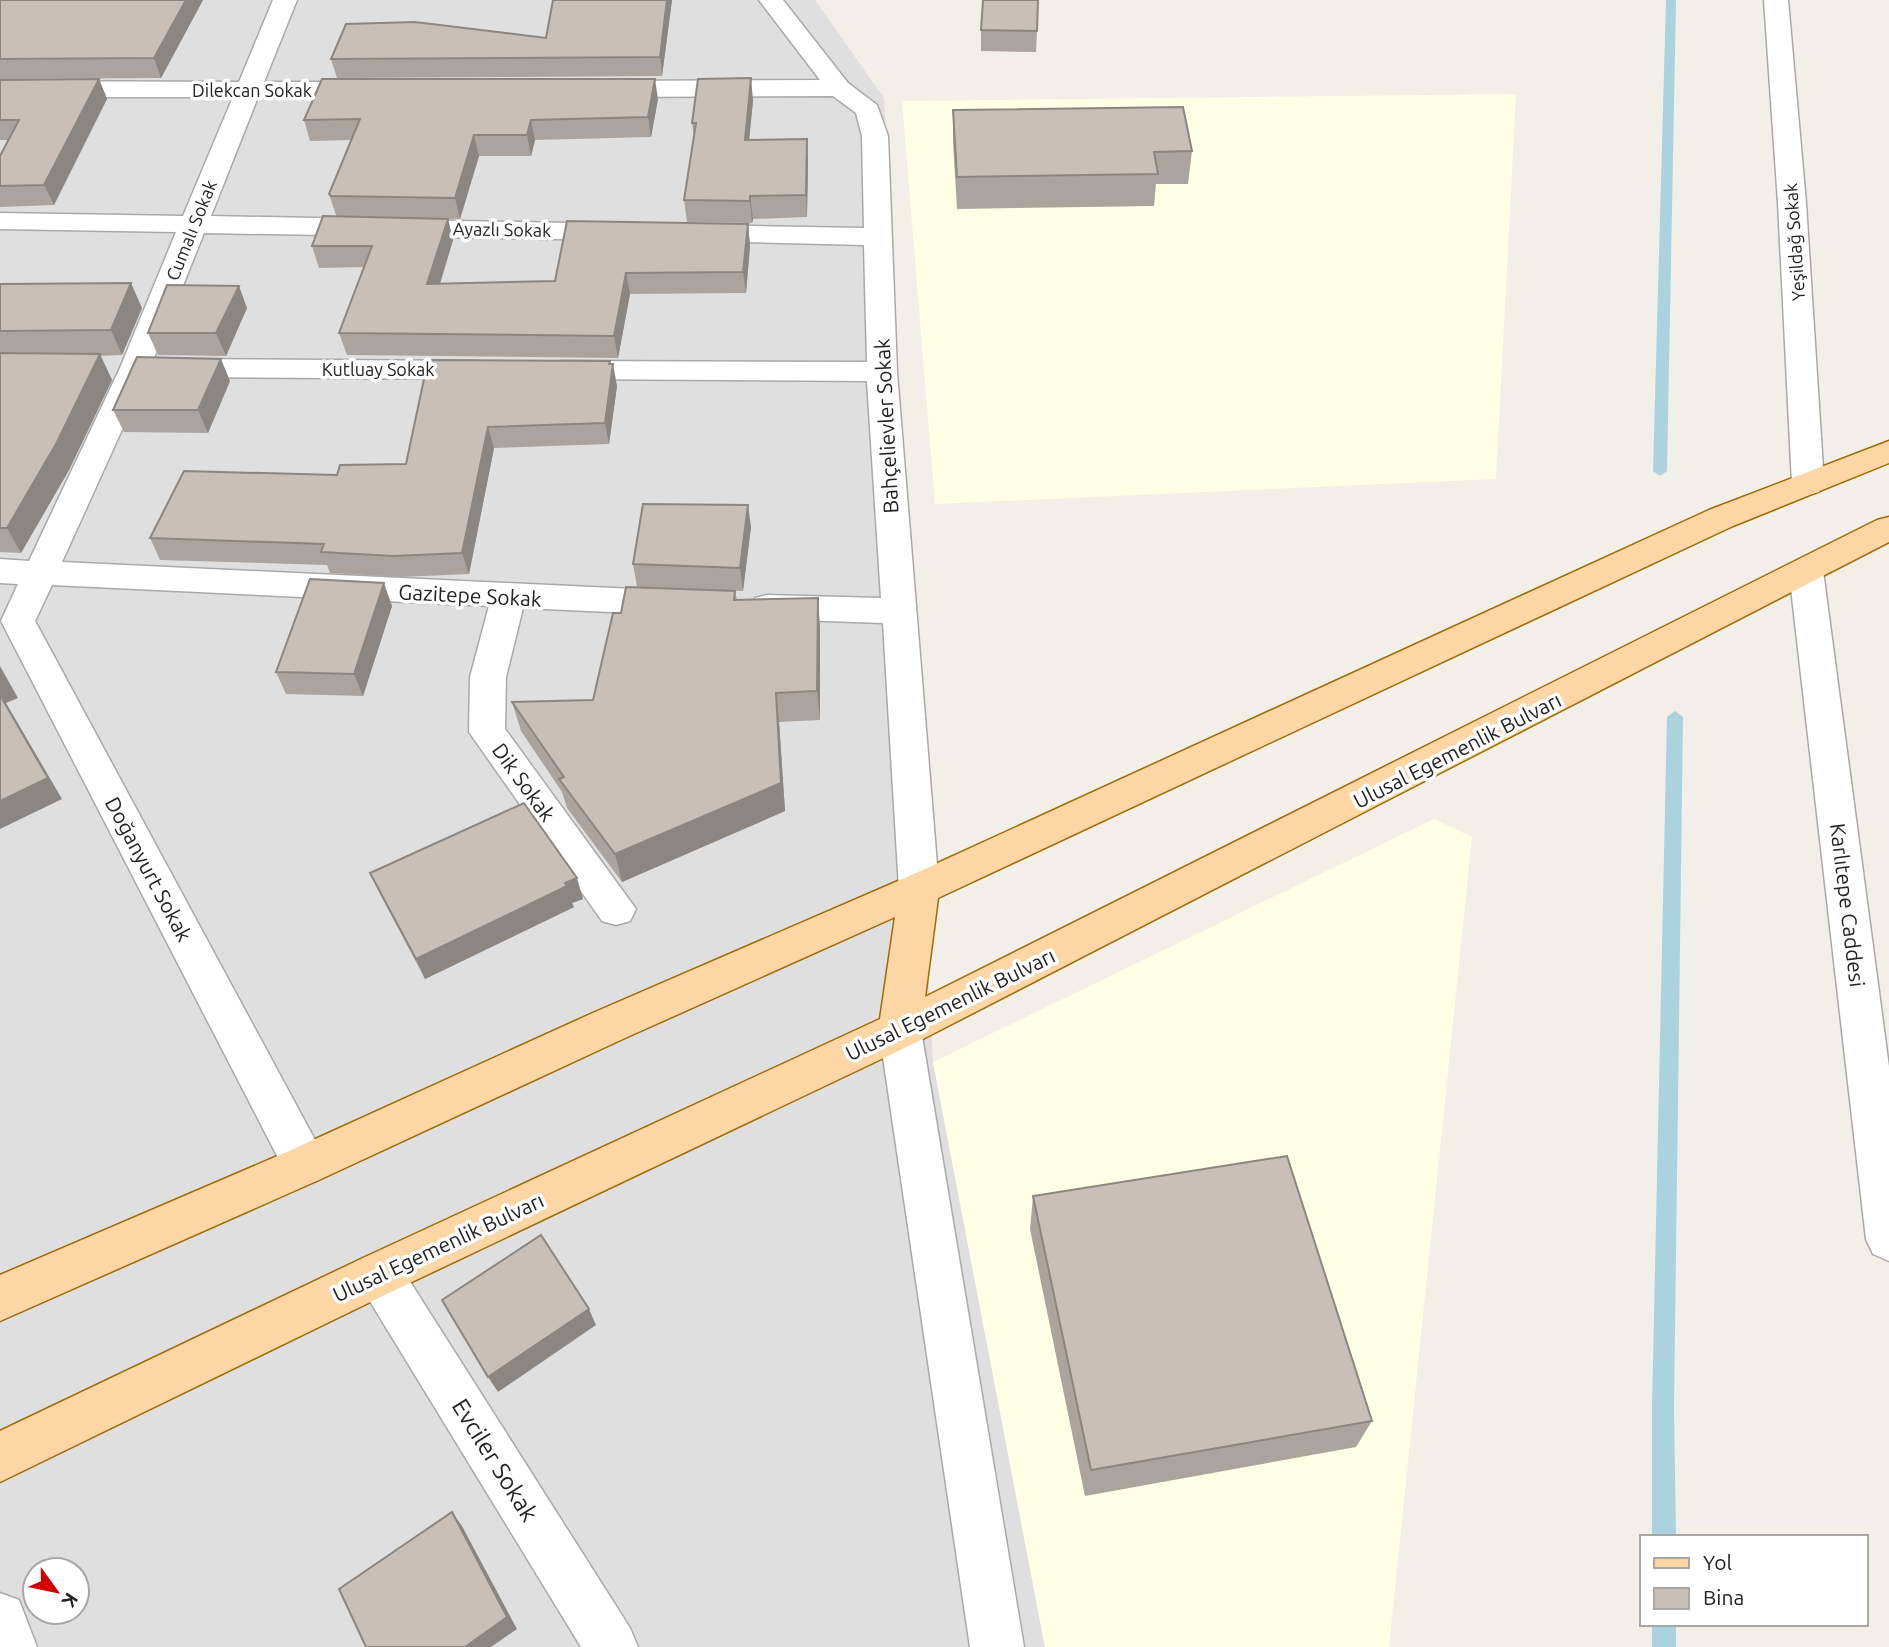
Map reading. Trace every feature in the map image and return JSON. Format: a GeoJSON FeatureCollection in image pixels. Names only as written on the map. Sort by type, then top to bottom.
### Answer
{"type":"FeatureCollection","features":[{"type":"Feature","properties":{"kind":"main road"},"geometry":{"type":"LineString","coordinates":[[0,1298],[305,1165],[610,1025],[919,889],[1721,518],[1889,451]]}},
{"type":"Feature","properties":{"kind":"main road","name":"Ulusal Egemenlik Bulvarı"},"geometry":{"type":"LineString","coordinates":[[0,1457],[379,1274],[900,1030],[1889,528]]}},
{"type":"Feature","properties":{"kind":"main road"},"geometry":{"type":"LineString","coordinates":[[900,1030],[919,889]]}},
{"type":"Feature","properties":{"kind":"street","name":"Cumalı Sokak"},"geometry":{"type":"LineString","coordinates":[[42,573],[121,368],[194,223],[285,0]]}},
{"type":"Feature","properties":{"kind":"street","name":"Bahçelievler Sokak"},"geometry":{"type":"LineString","coordinates":[[771,0],[839,88],[868,110],[875,136],[882,372],[919,889]]}},
{"type":"Feature","properties":{"kind":"street","name":"Yeşildağ Sokak"},"geometry":{"type":"LineString","coordinates":[[1776,0],[1792,203],[1808,484]]}},
{"type":"Feature","properties":{"kind":"street"},"geometry":{"type":"LineString","coordinates":[[578,89],[839,88]]}},
{"type":"Feature","properties":{"kind":"street","name":"Dilekcan Sokak"},"geometry":{"type":"LineString","coordinates":[[0,89],[399,90]]}},
{"type":"Feature","properties":{"kind":"street","name":"Ayazlı Sokak"},"geometry":{"type":"LineString","coordinates":[[0,221],[640,232]]}},
{"type":"Feature","properties":{"kind":"street"},"geometry":{"type":"LineString","coordinates":[[668,233],[877,237]]}},
{"type":"Feature","properties":{"kind":"street","name":"Kutluay Sokak"},"geometry":{"type":"LineString","coordinates":[[121,368],[882,372]]}},
{"type":"Feature","properties":{"kind":"street","name":"Gazitepe Sokak"},"geometry":{"type":"LineString","coordinates":[[0,571],[509,597],[898,611]]}},
{"type":"Feature","properties":{"kind":"street","name":"Karlıtepe Caddesi"},"geometry":{"type":"LineString","coordinates":[[1806,571],[1889,1239]]}},
{"type":"Feature","properties":{"kind":"street","name":"Doğanyurt Sokak"},"geometry":{"type":"LineString","coordinates":[[42,573],[9,625],[305,1165]]}},
{"type":"Feature","properties":{"kind":"street","name":"Dik Sokak"},"geometry":{"type":"LineString","coordinates":[[509,597],[488,677],[487,732],[616,909]]}},
{"type":"Feature","properties":{"kind":"street"},"geometry":{"type":"LineString","coordinates":[[900,1030],[997,1647]]}},
{"type":"Feature","properties":{"kind":"street","name":"Evciler Sokak"},"geometry":{"type":"LineString","coordinates":[[379,1274],[611,1647]]}},
{"type":"Feature","properties":{"kind":"street"},"geometry":{"type":"LineString","coordinates":[[0,1619],[9,1647]]}},
{"type":"Feature","properties":{"kind":"shaded area"},"geometry":{"type":"Polygon","coordinates":[[[0,0],[815,0],[884,98],[933,1062],[1045,1647],[0,1647],[0,0]]]}},
{"type":"Feature","properties":{"kind":"shaded area"},"geometry":{"type":"Polygon","coordinates":[[[1516,94],[1496,479],[935,504],[902,101],[1516,94]]]}},
{"type":"Feature","properties":{"kind":"shaded area"},"geometry":{"type":"Polygon","coordinates":[[[1434,819],[1472,837],[1389,1647],[1045,1647],[933,1062],[1434,819]]]}},
{"type":"Feature","properties":{"kind":"building"},"geometry":{"type":"Polygon","coordinates":[[[0,0],[186,0],[154,58],[0,59],[0,0]]]}},
{"type":"Feature","properties":{"kind":"building"},"geometry":{"type":"Polygon","coordinates":[[[553,0],[667,0],[660,57],[331,59],[346,24],[415,22],[546,38],[553,0]]]}},
{"type":"Feature","properties":{"kind":"building"},"geometry":{"type":"Polygon","coordinates":[[[983,0],[1038,0],[1037,31],[981,30],[983,0]]]}},
{"type":"Feature","properties":{"kind":"building"},"geometry":{"type":"Polygon","coordinates":[[[751,78],[745,140],[807,139],[806,195],[750,196],[750,201],[684,200],[696,123],[692,123],[698,79],[751,78]]]}},
{"type":"Feature","properties":{"kind":"building"},"geometry":{"type":"Polygon","coordinates":[[[99,79],[44,185],[0,186],[0,156],[19,120],[0,120],[0,80],[99,79]]]}},
{"type":"Feature","properties":{"kind":"building"},"geometry":{"type":"Polygon","coordinates":[[[322,79],[655,79],[648,117],[531,120],[527,135],[474,135],[455,198],[331,196],[329,194],[360,119],[304,120],[322,79]]]}},
{"type":"Feature","properties":{"kind":"building"},"geometry":{"type":"Polygon","coordinates":[[[1183,107],[1192,151],[1154,152],[1158,174],[957,177],[953,110],[1183,107]]]}},
{"type":"Feature","properties":{"kind":"building"},"geometry":{"type":"Polygon","coordinates":[[[323,216],[448,219],[427,284],[555,281],[567,221],[748,224],[743,272],[626,273],[614,336],[339,333],[372,246],[312,246],[323,216]]]}},
{"type":"Feature","properties":{"kind":"building"},"geometry":{"type":"Polygon","coordinates":[[[131,283],[111,330],[0,331],[0,284],[131,283]]]}},
{"type":"Feature","properties":{"kind":"building"},"geometry":{"type":"Polygon","coordinates":[[[167,285],[239,286],[216,333],[148,333],[167,285]]]}},
{"type":"Feature","properties":{"kind":"building"},"geometry":{"type":"Polygon","coordinates":[[[0,353],[100,354],[56,444],[7,528],[0,528],[0,353]]]}},
{"type":"Feature","properties":{"kind":"building"},"geometry":{"type":"Polygon","coordinates":[[[137,357],[221,359],[198,410],[113,410],[137,357]]]}},
{"type":"Feature","properties":{"kind":"building"},"geometry":{"type":"Polygon","coordinates":[[[428,360],[610,361],[609,364],[613,364],[605,423],[488,427],[462,553],[394,556],[321,552],[324,544],[150,538],[184,471],[337,475],[340,465],[406,464],[428,360]]]}},
{"type":"Feature","properties":{"kind":"building"},"geometry":{"type":"Polygon","coordinates":[[[643,504],[748,505],[740,568],[633,564],[643,504]]]}},
{"type":"Feature","properties":{"kind":"building"},"geometry":{"type":"Polygon","coordinates":[[[310,579],[384,583],[354,674],[276,672],[310,579]]]}},
{"type":"Feature","properties":{"kind":"building"},"geometry":{"type":"Polygon","coordinates":[[[626,587],[735,591],[734,600],[818,598],[817,691],[776,693],[781,783],[615,854],[559,779],[564,777],[512,702],[593,700],[613,613],[621,613],[626,587]]]}},
{"type":"Feature","properties":{"kind":"building"},"geometry":{"type":"Polygon","coordinates":[[[0,695],[48,778],[0,801],[0,695]]]}},
{"type":"Feature","properties":{"kind":"building"},"geometry":{"type":"Polygon","coordinates":[[[524,803],[577,878],[565,883],[567,886],[416,959],[370,873],[524,803]]]}},
{"type":"Feature","properties":{"kind":"building"},"geometry":{"type":"Polygon","coordinates":[[[1287,1156],[1372,1421],[1091,1470],[1033,1196],[1287,1156]]]}},
{"type":"Feature","properties":{"kind":"building"},"geometry":{"type":"Polygon","coordinates":[[[541,1235],[589,1309],[488,1377],[442,1300],[541,1235]]]}},
{"type":"Feature","properties":{"kind":"building"},"geometry":{"type":"Polygon","coordinates":[[[452,1512],[507,1617],[465,1647],[366,1647],[339,1589],[452,1512]]]}},
{"type":"Feature","properties":{"kind":"waterway"},"geometry":{"type":"LineString","coordinates":[[1660,471],[1671,0]]}},
{"type":"Feature","properties":{"kind":"waterway"},"geometry":{"type":"LineString","coordinates":[[1664,1535],[1663,1407],[1675,717]]}},
{"type":"Feature","properties":{"kind":"waterway"},"geometry":{"type":"LineString","coordinates":[[1664,1626],[1664,1647]]}}]}
